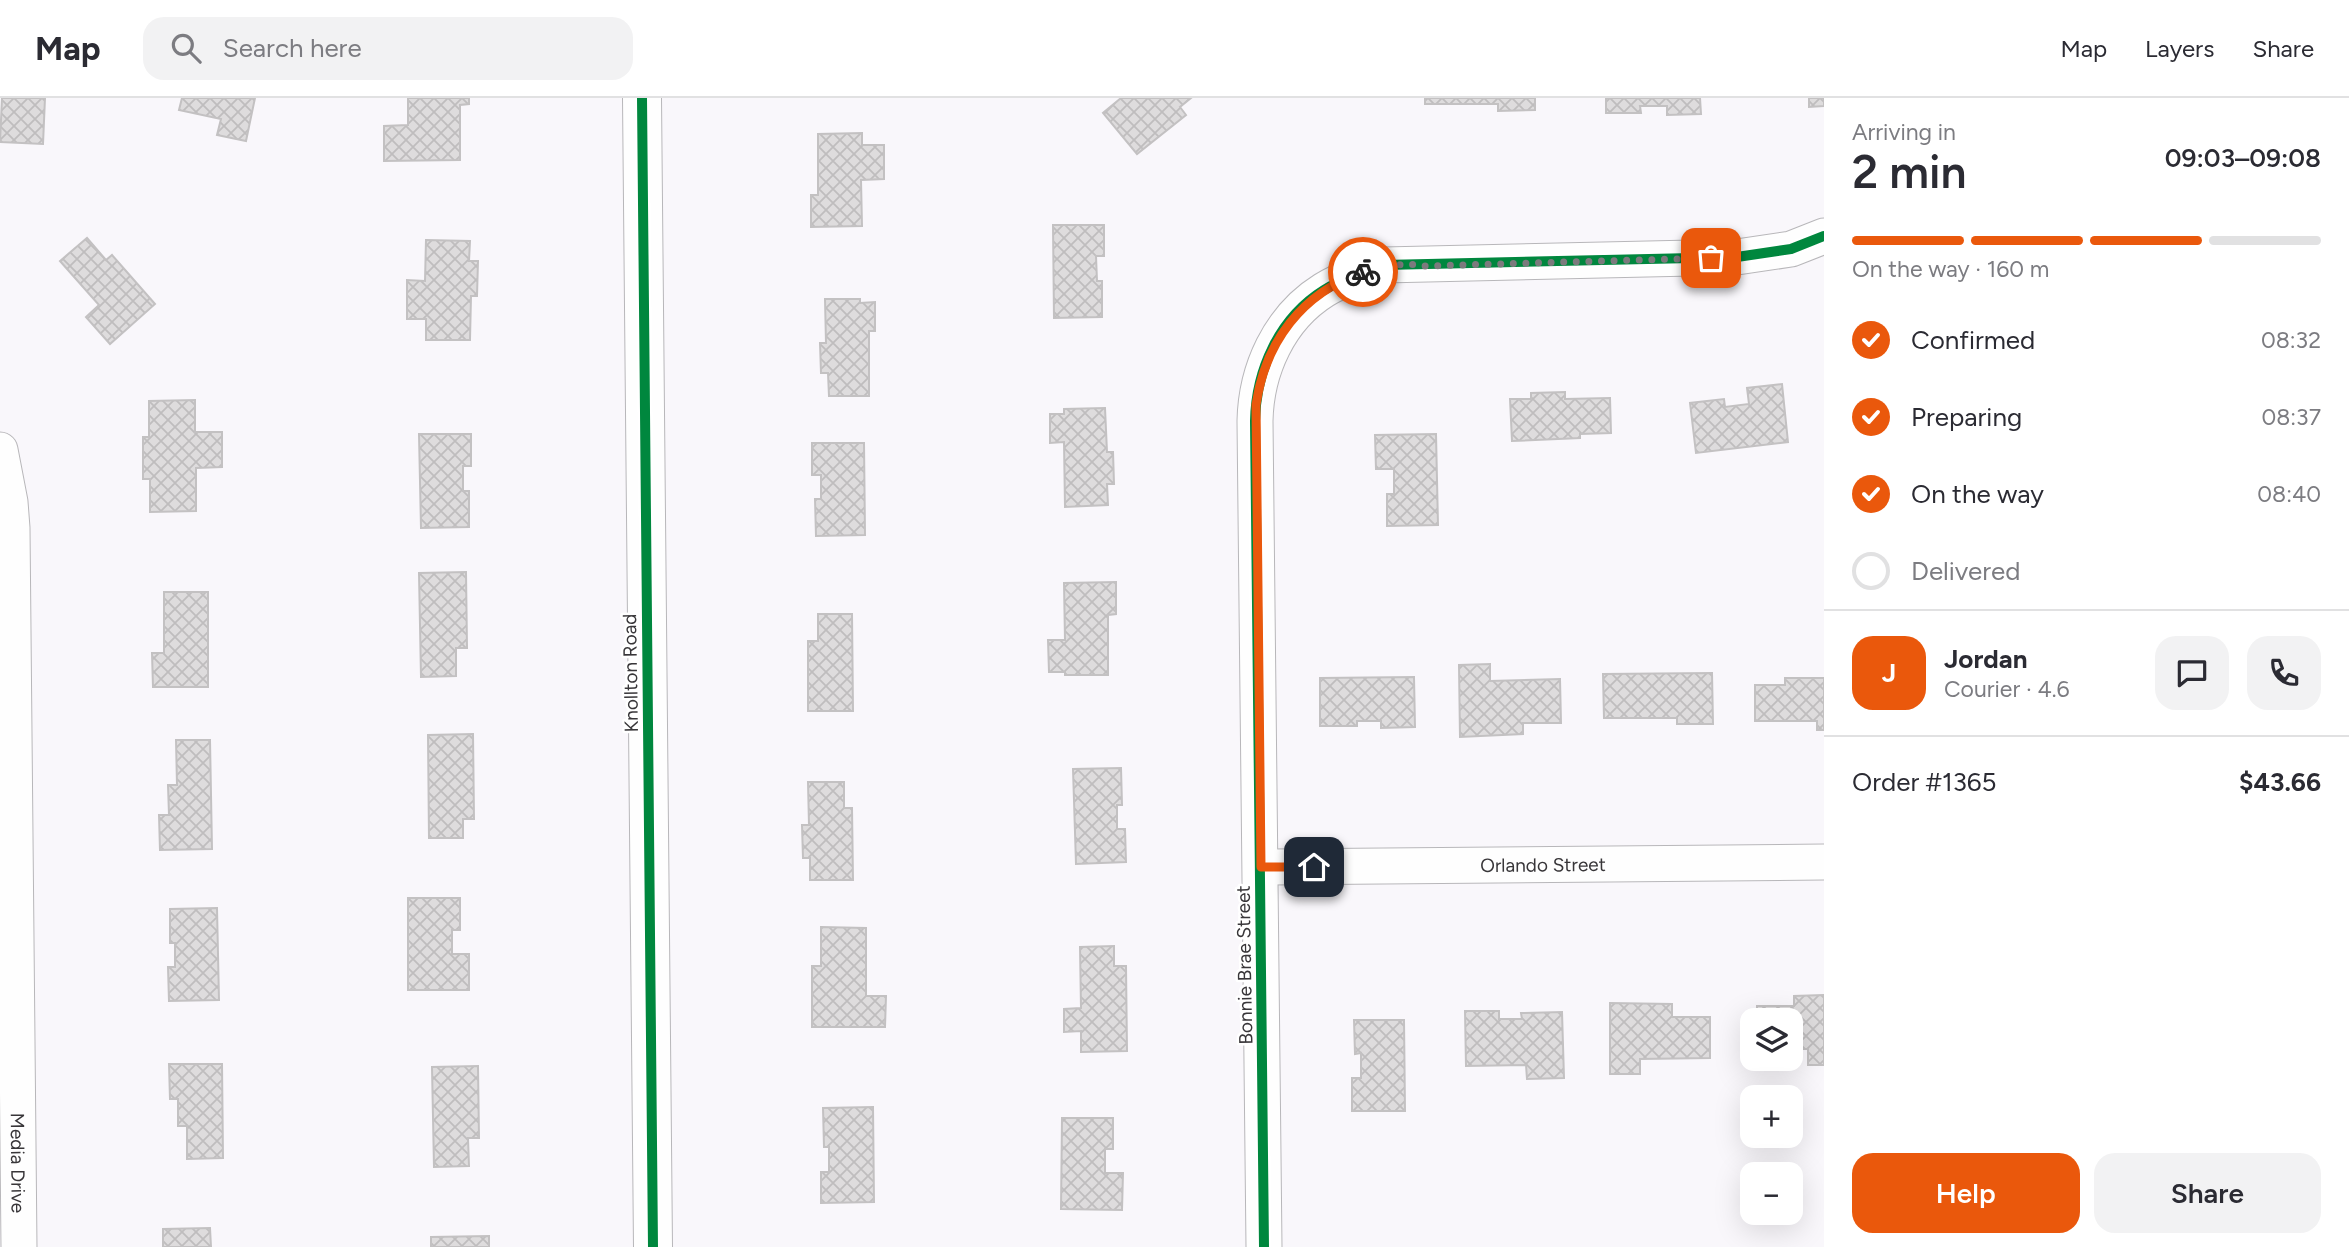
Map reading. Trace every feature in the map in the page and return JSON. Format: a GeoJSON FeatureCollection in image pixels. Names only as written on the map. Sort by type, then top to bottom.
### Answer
{"type":"FeatureCollection","features":[{"type":"Feature","properties":{"kind":"street","name":"Knollton Road"},"geometry":{"type":"LineString","coordinates":[[642,98],[653,1247]]}},
{"type":"Feature","properties":{"kind":"street","name":"Bonnie Brae Street"},"geometry":{"type":"LineString","coordinates":[[1264,1247],[1256,405],[1264,365],[1276,341],[1301,309],[1322,291],[1345,278],[1384,265],[1737,257],[1791,249],[1824,236]]}},
{"type":"Feature","properties":{"kind":"street","name":"Media Drive"},"geometry":{"type":"LineString","coordinates":[[0,450],[12,528],[19,1247]]}},
{"type":"Feature","properties":{"kind":"street","name":"Orlando Street"},"geometry":{"type":"LineString","coordinates":[[1261,867],[1824,862]]}},
{"type":"Feature","properties":{"kind":"building"},"geometry":{"type":"Polygon","coordinates":[[[2,98],[45,98],[43,144],[0,142],[2,98]]]}},
{"type":"Feature","properties":{"kind":"building"},"geometry":{"type":"Polygon","coordinates":[[[182,98],[255,98],[246,141],[217,135],[221,119],[179,110],[182,98]]]}},
{"type":"Feature","properties":{"kind":"building"},"geometry":{"type":"Polygon","coordinates":[[[408,98],[469,98],[469,104],[460,105],[460,160],[384,161],[384,126],[408,125],[408,98]]]}},
{"type":"Feature","properties":{"kind":"building"},"geometry":{"type":"Polygon","coordinates":[[[1121,98],[1191,98],[1180,107],[1186,115],[1137,154],[1103,113],[1121,98]]]}},
{"type":"Feature","properties":{"kind":"building"},"geometry":{"type":"Polygon","coordinates":[[[1425,98],[1535,98],[1535,110],[1498,111],[1498,104],[1425,104],[1425,98]]]}},
{"type":"Feature","properties":{"kind":"building"},"geometry":{"type":"Polygon","coordinates":[[[1606,98],[1700,98],[1701,114],[1667,115],[1667,106],[1640,106],[1641,113],[1606,113],[1606,98]]]}},
{"type":"Feature","properties":{"kind":"building"},"geometry":{"type":"Polygon","coordinates":[[[1809,98],[1824,98],[1824,106],[1809,107],[1809,98]]]}},
{"type":"Feature","properties":{"kind":"building"},"geometry":{"type":"Polygon","coordinates":[[[862,133],[862,145],[884,145],[884,179],[861,180],[862,226],[811,227],[811,195],[818,195],[818,134],[862,133]]]}},
{"type":"Feature","properties":{"kind":"building"},"geometry":{"type":"Polygon","coordinates":[[[1053,225],[1104,225],[1104,256],[1096,256],[1097,281],[1102,281],[1102,317],[1054,318],[1053,225]]]}},
{"type":"Feature","properties":{"kind":"building"},"geometry":{"type":"Polygon","coordinates":[[[87,238],[106,260],[112,255],[155,304],[110,344],[86,317],[99,305],[60,261],[87,238]]]}},
{"type":"Feature","properties":{"kind":"building"},"geometry":{"type":"Polygon","coordinates":[[[426,240],[470,241],[469,261],[478,261],[477,296],[471,296],[470,340],[426,340],[426,319],[407,319],[407,280],[425,281],[426,240]]]}},
{"type":"Feature","properties":{"kind":"building"},"geometry":{"type":"Polygon","coordinates":[[[825,299],[875,302],[875,331],[869,331],[869,396],[829,396],[828,373],[821,373],[820,343],[826,343],[825,299]]]}},
{"type":"Feature","properties":{"kind":"building"},"geometry":{"type":"Polygon","coordinates":[[[1782,384],[1788,442],[1696,453],[1690,403],[1724,399],[1725,407],[1749,404],[1747,388],[1782,384]]]}},
{"type":"Feature","properties":{"kind":"building"},"geometry":{"type":"Polygon","coordinates":[[[1565,392],[1565,399],[1610,398],[1611,433],[1580,434],[1580,438],[1512,441],[1510,399],[1531,399],[1531,393],[1565,392]]]}},
{"type":"Feature","properties":{"kind":"building"},"geometry":{"type":"Polygon","coordinates":[[[195,400],[195,432],[222,432],[222,467],[196,468],[196,511],[150,512],[150,479],[143,479],[143,437],[149,437],[149,401],[195,400]]]}},
{"type":"Feature","properties":{"kind":"building"},"geometry":{"type":"Polygon","coordinates":[[[1105,408],[1107,452],[1113,452],[1114,484],[1107,484],[1108,505],[1065,507],[1064,442],[1050,443],[1050,414],[1064,414],[1064,409],[1105,408]]]}},
{"type":"Feature","properties":{"kind":"building"},"geometry":{"type":"Polygon","coordinates":[[[419,434],[471,434],[471,466],[463,466],[463,491],[469,491],[469,527],[421,528],[419,434]]]}},
{"type":"Feature","properties":{"kind":"building"},"geometry":{"type":"Polygon","coordinates":[[[1436,434],[1438,525],[1387,526],[1387,494],[1394,494],[1394,469],[1376,469],[1375,435],[1436,434]]]}},
{"type":"Feature","properties":{"kind":"building"},"geometry":{"type":"Polygon","coordinates":[[[812,443],[864,443],[865,535],[816,536],[815,499],[821,499],[821,475],[812,475],[812,443]]]}},
{"type":"Feature","properties":{"kind":"building"},"geometry":{"type":"Polygon","coordinates":[[[466,572],[467,648],[456,648],[456,676],[421,677],[419,573],[466,572]]]}},
{"type":"Feature","properties":{"kind":"building"},"geometry":{"type":"Polygon","coordinates":[[[1116,582],[1116,614],[1108,615],[1108,675],[1065,675],[1065,672],[1049,672],[1048,640],[1065,640],[1064,583],[1116,582]]]}},
{"type":"Feature","properties":{"kind":"building"},"geometry":{"type":"Polygon","coordinates":[[[164,592],[208,592],[208,687],[153,687],[152,653],[164,653],[164,592]]]}},
{"type":"Feature","properties":{"kind":"building"},"geometry":{"type":"Polygon","coordinates":[[[818,614],[852,614],[853,711],[808,711],[808,641],[818,641],[818,614]]]}},
{"type":"Feature","properties":{"kind":"building"},"geometry":{"type":"Polygon","coordinates":[[[1490,664],[1490,681],[1560,679],[1561,723],[1523,723],[1523,734],[1460,737],[1459,665],[1490,664]]]}},
{"type":"Feature","properties":{"kind":"building"},"geometry":{"type":"Polygon","coordinates":[[[1712,673],[1713,724],[1677,724],[1677,718],[1604,718],[1603,674],[1712,673]]]}},
{"type":"Feature","properties":{"kind":"building"},"geometry":{"type":"Polygon","coordinates":[[[1414,677],[1415,727],[1381,728],[1381,721],[1357,721],[1357,726],[1320,726],[1320,678],[1414,677]]]}},
{"type":"Feature","properties":{"kind":"building"},"geometry":{"type":"Polygon","coordinates":[[[1785,678],[1824,678],[1824,730],[1817,730],[1817,721],[1755,721],[1755,685],[1785,685],[1785,678]]]}},
{"type":"Feature","properties":{"kind":"building"},"geometry":{"type":"Polygon","coordinates":[[[473,734],[474,819],[463,819],[463,838],[429,838],[428,735],[473,734]]]}},
{"type":"Feature","properties":{"kind":"building"},"geometry":{"type":"Polygon","coordinates":[[[176,740],[210,740],[212,849],[160,850],[159,815],[169,815],[168,785],[177,785],[176,740]]]}},
{"type":"Feature","properties":{"kind":"building"},"geometry":{"type":"Polygon","coordinates":[[[1121,768],[1122,805],[1117,805],[1117,829],[1125,829],[1126,862],[1076,864],[1073,769],[1121,768]]]}},
{"type":"Feature","properties":{"kind":"building"},"geometry":{"type":"Polygon","coordinates":[[[808,782],[844,782],[844,808],[852,808],[853,880],[810,880],[810,858],[803,858],[802,825],[809,825],[808,782]]]}},
{"type":"Feature","properties":{"kind":"building"},"geometry":{"type":"Polygon","coordinates":[[[408,898],[460,898],[460,930],[452,930],[452,954],[469,954],[469,990],[408,990],[408,898]]]}},
{"type":"Feature","properties":{"kind":"building"},"geometry":{"type":"Polygon","coordinates":[[[217,908],[219,1000],[169,1001],[168,967],[175,967],[175,943],[170,943],[170,909],[217,908]]]}},
{"type":"Feature","properties":{"kind":"building"},"geometry":{"type":"Polygon","coordinates":[[[821,927],[866,928],[866,996],[886,996],[885,1027],[812,1027],[812,966],[821,966],[821,927]]]}},
{"type":"Feature","properties":{"kind":"building"},"geometry":{"type":"Polygon","coordinates":[[[1114,946],[1114,966],[1126,966],[1127,1051],[1081,1052],[1081,1031],[1064,1032],[1064,1009],[1081,1008],[1080,947],[1114,946]]]}},
{"type":"Feature","properties":{"kind":"building"},"geometry":{"type":"Polygon","coordinates":[[[1824,995],[1824,1065],[1808,1065],[1808,1049],[1803,1049],[1803,1008],[1757,1008],[1794,1006],[1794,996],[1824,995]]]}},
{"type":"Feature","properties":{"kind":"building"},"geometry":{"type":"Polygon","coordinates":[[[1610,1003],[1672,1004],[1672,1017],[1710,1017],[1710,1058],[1640,1059],[1640,1074],[1610,1074],[1610,1003]]]}},
{"type":"Feature","properties":{"kind":"building"},"geometry":{"type":"Polygon","coordinates":[[[1465,1011],[1499,1011],[1499,1019],[1522,1019],[1521,1013],[1562,1012],[1564,1078],[1527,1079],[1526,1065],[1466,1066],[1465,1011]]]}},
{"type":"Feature","properties":{"kind":"building"},"geometry":{"type":"Polygon","coordinates":[[[1354,1020],[1404,1020],[1405,1111],[1352,1111],[1352,1078],[1361,1078],[1361,1053],[1355,1054],[1354,1020]]]}},
{"type":"Feature","properties":{"kind":"building"},"geometry":{"type":"Polygon","coordinates":[[[169,1064],[222,1064],[223,1158],[187,1159],[187,1126],[178,1126],[178,1099],[170,1099],[169,1064]]]}},
{"type":"Feature","properties":{"kind":"building"},"geometry":{"type":"Polygon","coordinates":[[[478,1066],[479,1138],[468,1138],[469,1166],[434,1167],[432,1067],[478,1066]]]}},
{"type":"Feature","properties":{"kind":"building"},"geometry":{"type":"Polygon","coordinates":[[[873,1107],[874,1202],[821,1203],[821,1172],[829,1172],[829,1147],[824,1147],[823,1108],[873,1107]]]}},
{"type":"Feature","properties":{"kind":"building"},"geometry":{"type":"Polygon","coordinates":[[[1062,1118],[1113,1118],[1113,1149],[1105,1149],[1105,1173],[1123,1173],[1122,1210],[1061,1209],[1062,1118]]]}},
{"type":"Feature","properties":{"kind":"building"},"geometry":{"type":"Polygon","coordinates":[[[210,1228],[211,1247],[163,1247],[163,1229],[210,1228]]]}},
{"type":"Feature","properties":{"kind":"building"},"geometry":{"type":"Polygon","coordinates":[[[489,1236],[489,1247],[431,1247],[431,1237],[489,1236]]]}},
{"type":"Feature","properties":{"kind":"cycle path"},"geometry":{"type":"LineString","coordinates":[[642,98],[653,1247]]}},
{"type":"Feature","properties":{"kind":"cycle path"},"geometry":{"type":"LineString","coordinates":[[1264,1247],[1255,421],[1260,383],[1273,347],[1294,315],[1324,290],[1384,265],[1737,257],[1791,249],[1824,236]]}},
{"type":"Feature","properties":{"kind":"way so far"},"geometry":{"type":"LineString","coordinates":[[1363,272],[1384,265],[1412,263],[1425,266],[1711,258]]}},
{"type":"Feature","properties":{"kind":"route"},"geometry":{"type":"LineString","coordinates":[[1314,867],[1261,867],[1256,405],[1264,365],[1291,320],[1322,291],[1345,278],[1363,272]]}}]}
